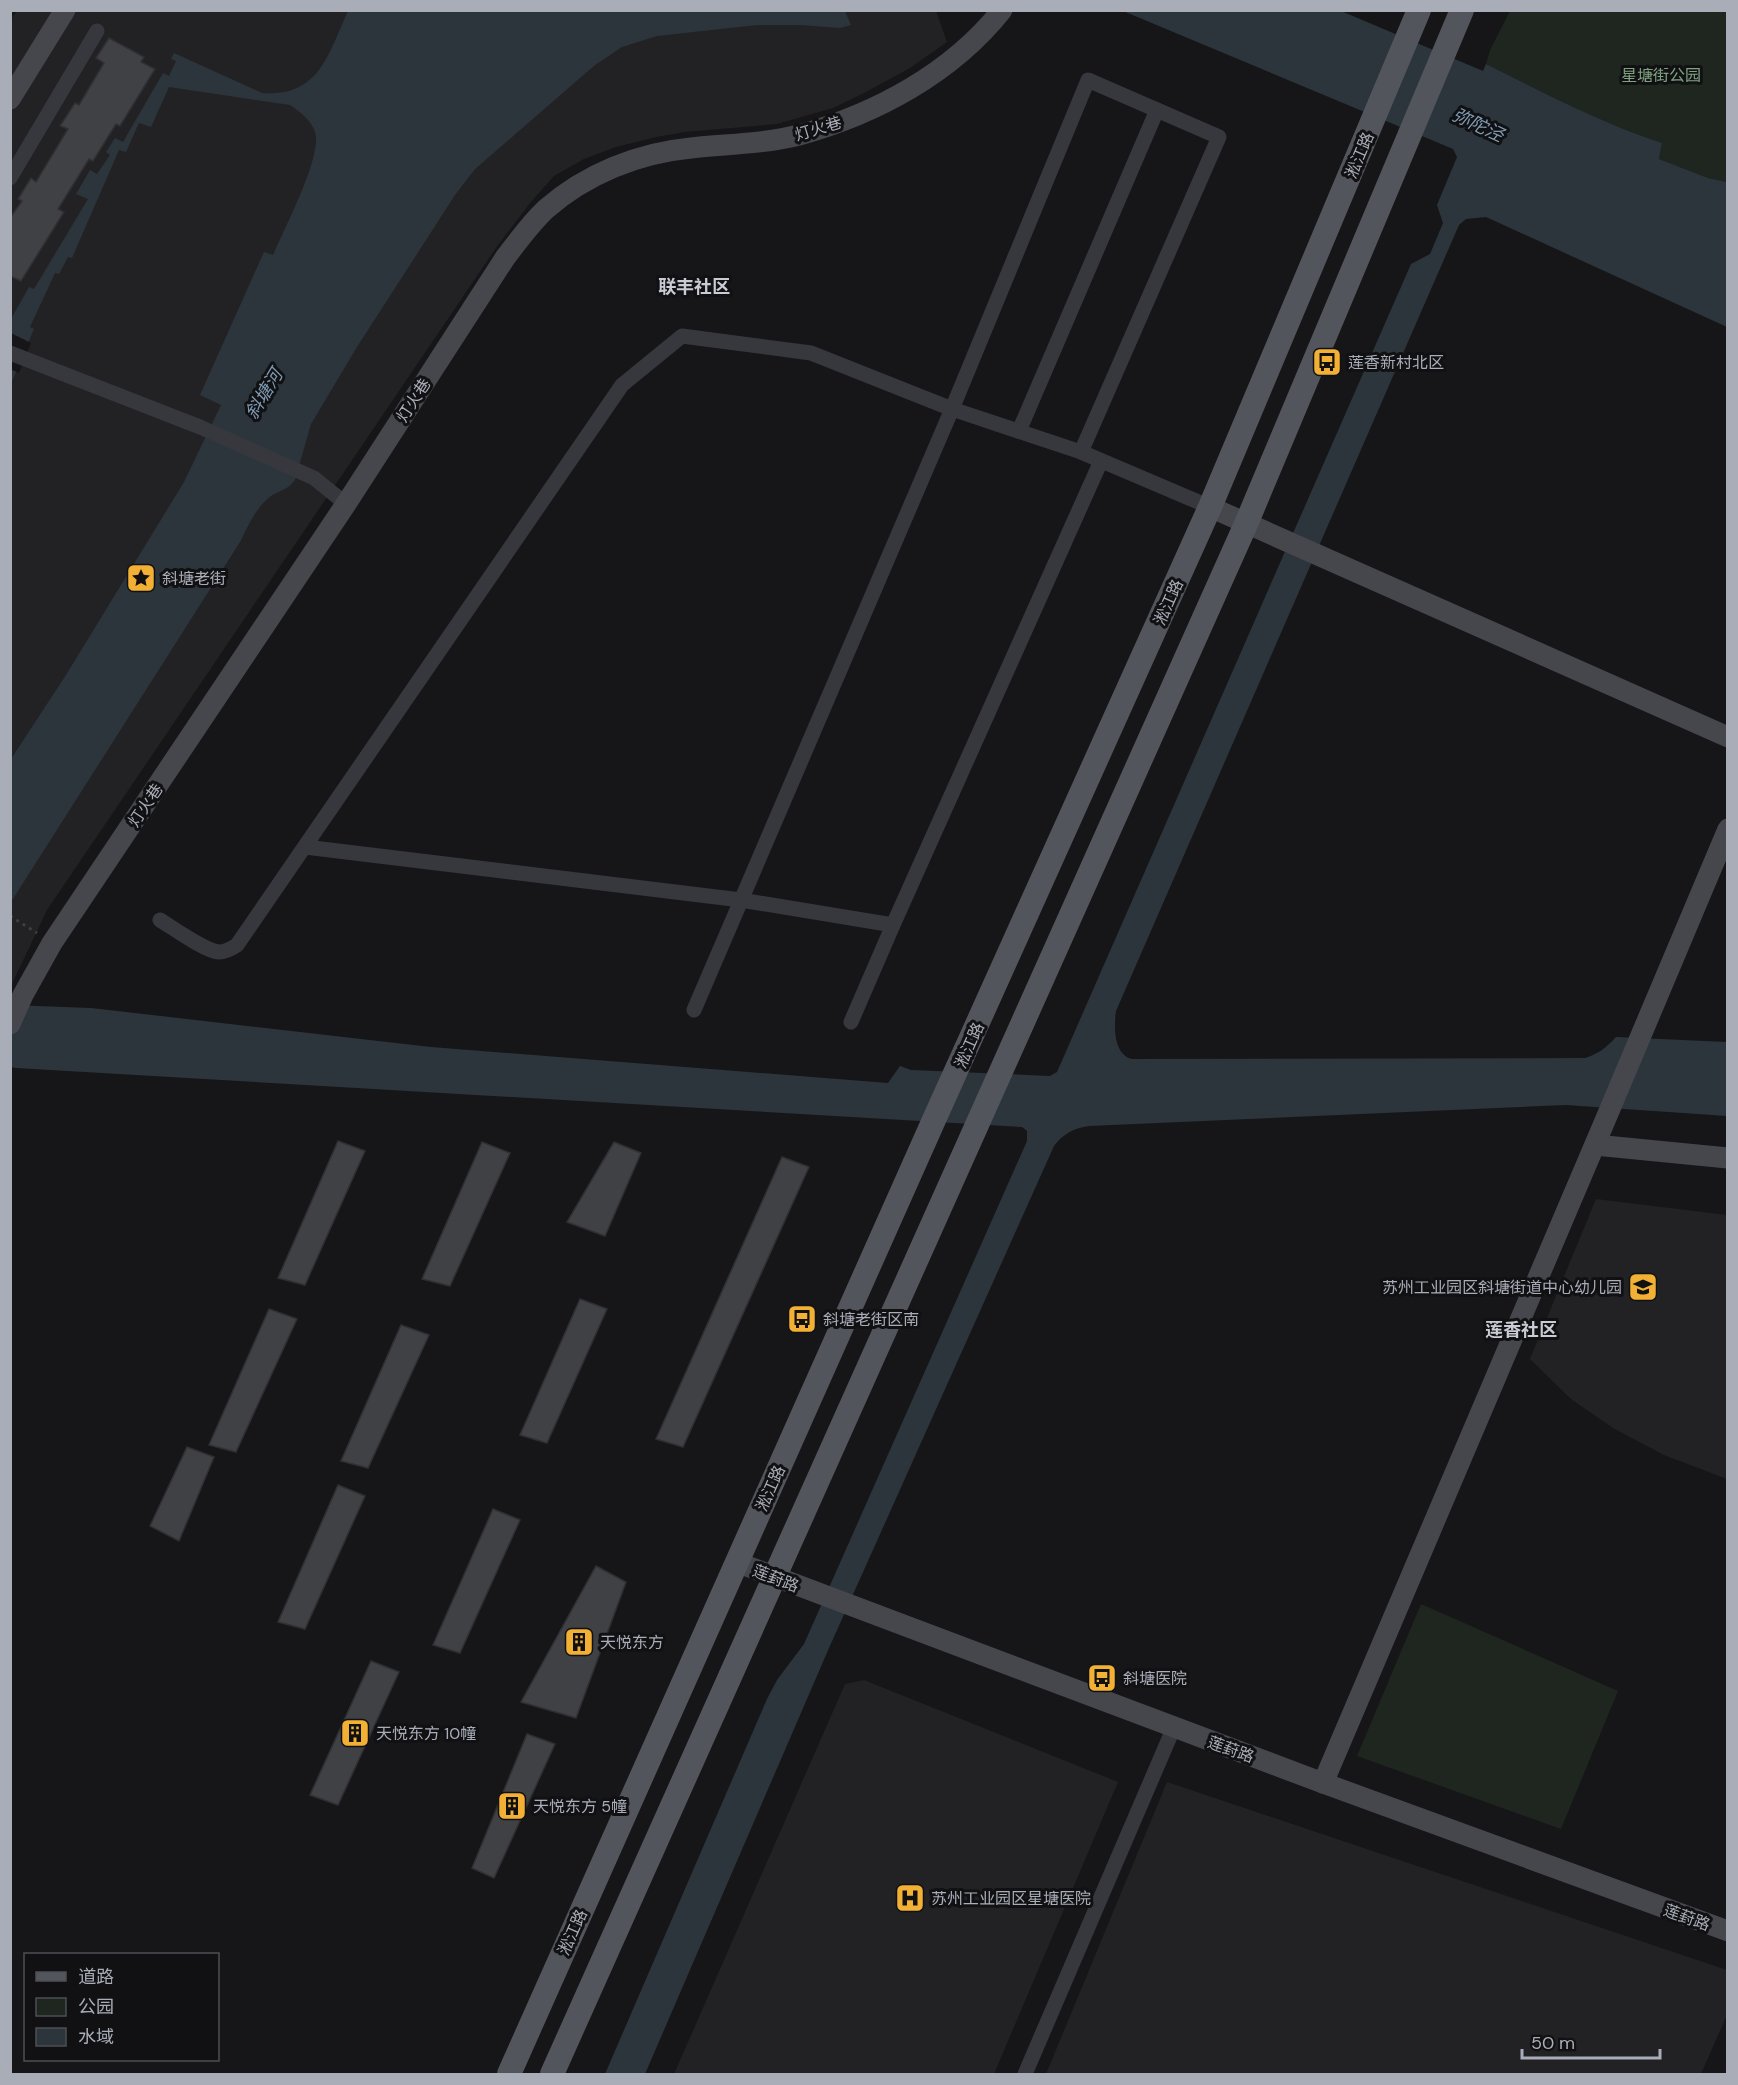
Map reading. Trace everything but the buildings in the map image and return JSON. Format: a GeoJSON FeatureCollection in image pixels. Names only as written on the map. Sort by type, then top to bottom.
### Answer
{"type":"FeatureCollection","features":[{"type":"Feature","properties":{"kind":"main road","name":"淞江路"},"geometry":{"type":"LineString","coordinates":[[509,2074],[736,1562],[1210,507],[1419,10]]}},
{"type":"Feature","properties":{"kind":"main road"},"geometry":{"type":"LineString","coordinates":[[552,2074],[1246,524],[1462,10]]}},
{"type":"Feature","properties":{"kind":"street"},"geometry":{"type":"LineString","coordinates":[[10,99],[65,10]]}},
{"type":"Feature","properties":{"kind":"street","name":"灯火巷"},"geometry":{"type":"LineString","coordinates":[[10,1024],[23,995],[52,943],[346,504],[505,258],[533,223],[568,191],[622,164],[662,152],[798,135],[852,117],[897,97],[933,74],[970,44],[1002,10]]}},
{"type":"Feature","properties":{"kind":"street"},"geometry":{"type":"LineString","coordinates":[[10,178],[97,31]]}},
{"type":"Feature","properties":{"kind":"street"},"geometry":{"type":"LineString","coordinates":[[694,1010],[952,409],[1088,80],[1219,137],[1081,452]]}},
{"type":"Feature","properties":{"kind":"street"},"geometry":{"type":"LineString","coordinates":[[1020,431],[1157,110]]}},
{"type":"Feature","properties":{"kind":"street"},"geometry":{"type":"LineString","coordinates":[[160,921],[218,952],[227,951],[237,945],[622,385],[682,336],[811,353],[952,409],[1081,452],[1728,737]]}},
{"type":"Feature","properties":{"kind":"street"},"geometry":{"type":"LineString","coordinates":[[10,353],[200,427],[314,478],[346,504]]}},
{"type":"Feature","properties":{"kind":"street"},"geometry":{"type":"LineString","coordinates":[[851,1022],[892,925],[1101,461]]}},
{"type":"Feature","properties":{"kind":"street"},"geometry":{"type":"LineString","coordinates":[[1323,1783],[1728,829]]}},
{"type":"Feature","properties":{"kind":"street"},"geometry":{"type":"LineString","coordinates":[[305,847],[741,900],[892,925]]}},
{"type":"Feature","properties":{"kind":"street"},"geometry":{"type":"LineString","coordinates":[[1595,1145],[1728,1158]]}},
{"type":"Feature","properties":{"kind":"street","name":"莲葑路"},"geometry":{"type":"LineString","coordinates":[[736,1562],[1323,1783],[1728,1931]]}},
{"type":"Feature","properties":{"kind":"street"},"geometry":{"type":"LineString","coordinates":[[1025,2074],[1174,1727]]}},
{"type":"Feature","properties":{"kind":"path"},"geometry":{"type":"LineString","coordinates":[[10,916],[23,924]]}},
{"type":"Feature","properties":{"kind":"shaded area","name":"斜塘老街"},"geometry":{"type":"Polygon","coordinates":[[[17,11],[936,11],[947,42],[910,68],[833,108],[777,124],[685,132],[656,137],[616,147],[584,159],[554,176],[498,245],[47,910],[11,986],[10,20],[17,11]]]}},
{"type":"Feature","properties":{"kind":"shaded area","name":"苏州工业园区斜塘街道中心幼儿园"},"geometry":{"type":"Polygon","coordinates":[[[1596,1199],[1727,1215],[1727,1479],[1664,1455],[1613,1428],[1571,1399],[1530,1359],[1596,1199]]]}},
{"type":"Feature","properties":{"kind":"shaded area","name":"苏州工业园区星塘医院"},"geometry":{"type":"Polygon","coordinates":[[[864,1680],[1118,1782],[994,2074],[674,2074],[845,1684],[864,1680]]]}},
{"type":"Feature","properties":{"kind":"shaded area"},"geometry":{"type":"Polygon","coordinates":[[[1167,1782],[1727,1970],[1727,2015],[1701,2074],[1046,2074],[1167,1782]]]}},
{"type":"Feature","properties":{"kind":"green space","name":"星塘街公园"},"geometry":{"type":"Polygon","coordinates":[[[1510,11],[1727,11],[1727,182],[1708,178],[1659,159],[1662,143],[1595,117],[1486,64],[1490,50],[1510,11]]]}},
{"type":"Feature","properties":{"kind":"green space"},"geometry":{"type":"Polygon","coordinates":[[[1421,1604],[1618,1691],[1561,1829],[1357,1756],[1421,1604]]]}},
{"type":"Feature","properties":{"kind":"water","name":"斜塘河"},"geometry":{"type":"Polygon","coordinates":[[[348,11],[845,11],[851,25],[840,28],[757,25],[657,36],[622,47],[595,65],[475,169],[455,195],[357,347],[311,424],[295,480],[287,488],[266,500],[257,511],[240,542],[11,902],[11,759],[66,675],[184,482],[221,405],[200,395],[264,252],[273,255],[300,196],[315,149],[316,137],[310,123],[290,105],[169,87],[151,127],[139,123],[126,152],[119,150],[72,258],[68,257],[59,274],[55,273],[30,327],[34,329],[11,384],[11,319],[29,287],[34,289],[88,199],[76,194],[90,170],[97,174],[110,155],[106,152],[115,138],[123,142],[163,73],[169,76],[176,61],[171,59],[174,53],[262,93],[282,92],[297,88],[319,70],[348,11]]]}},
{"type":"Feature","properties":{"kind":"water","name":"弥陀泾"},"geometry":{"type":"Polygon","coordinates":[[[1123,11],[1341,11],[1483,71],[1486,64],[1595,117],[1662,143],[1659,159],[1708,178],[1727,182],[1727,327],[1486,217],[1466,219],[1459,225],[1116,1011],[1115,1031],[1121,1052],[1132,1059],[1585,1058],[1602,1050],[1616,1037],[1727,1042],[1727,1116],[1566,1105],[1089,1126],[1078,1128],[1061,1138],[1054,1146],[829,1648],[645,2074],[605,2074],[767,1699],[777,1680],[804,1644],[1027,1141],[1027,1131],[1022,1127],[16,1068],[11,1067],[10,1005],[91,1008],[431,1047],[888,1083],[900,1066],[911,1070],[1050,1076],[1057,1072],[1411,264],[1430,254],[1443,223],[1437,205],[1457,157],[1453,149],[1123,11]]]}},
{"type":"Feature","properties":{"kind":"pier"},"geometry":{"type":"Polygon","coordinates":[[[11,333],[31,343],[19,373],[10,369],[11,333]]]}},
{"type":"Feature","properties":{"kind":"place","name":"莲香新村北区"},"geometry":{"type":"Point","coordinates":[1327,362]}},
{"type":"Feature","properties":{"kind":"place","name":"斜塘老街"},"geometry":{"type":"Point","coordinates":[141,578]}},
{"type":"Feature","properties":{"kind":"place","name":"苏州工业园区斜塘街道中心幼儿园"},"geometry":{"type":"Point","coordinates":[1643,1287]}},
{"type":"Feature","properties":{"kind":"place","name":"斜塘老街区南"},"geometry":{"type":"Point","coordinates":[802,1319]}},
{"type":"Feature","properties":{"kind":"place","name":"天悦东方"},"geometry":{"type":"Point","coordinates":[579,1642]}},
{"type":"Feature","properties":{"kind":"place","name":"斜塘医院"},"geometry":{"type":"Point","coordinates":[1102,1678]}},
{"type":"Feature","properties":{"kind":"place","name":"天悦东方 10幢"},"geometry":{"type":"Point","coordinates":[355,1733]}},
{"type":"Feature","properties":{"kind":"place","name":"天悦东方 5幢"},"geometry":{"type":"Point","coordinates":[512,1806]}},
{"type":"Feature","properties":{"kind":"place","name":"苏州工业园区星塘医院"},"geometry":{"type":"Point","coordinates":[910,1898]}},
{"type":"Feature","properties":{"kind":"district","name":"联丰社区"},"geometry":{"type":"Point","coordinates":[694,287]}},
{"type":"Feature","properties":{"kind":"district","name":"莲香社区"},"geometry":{"type":"Point","coordinates":[1521,1330]}}]}
